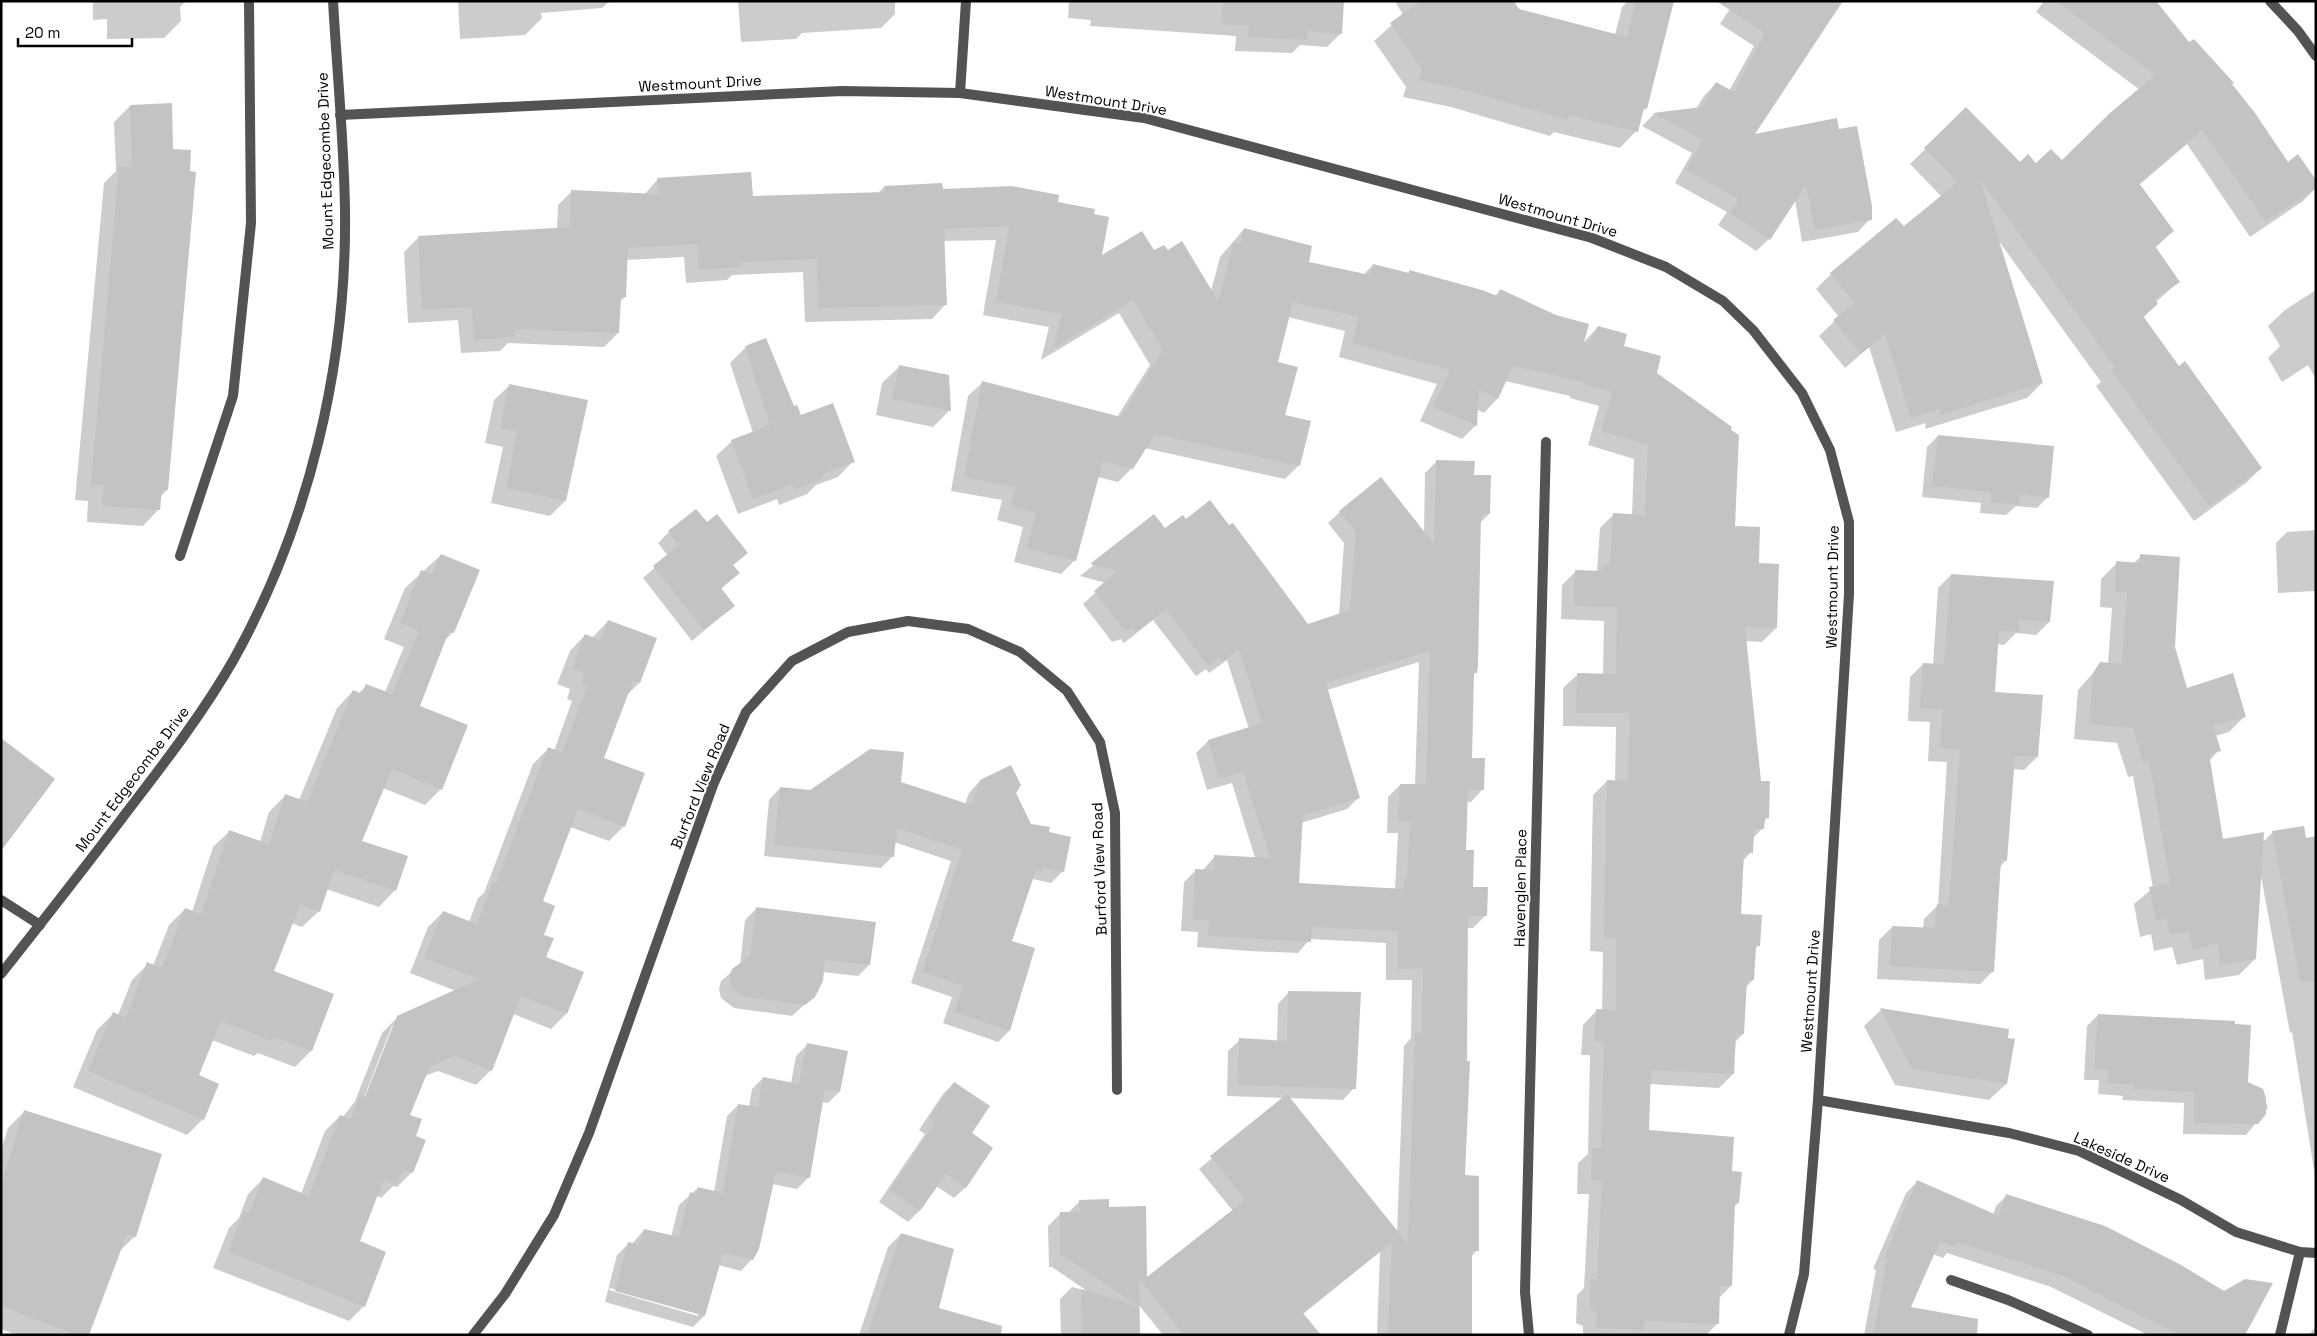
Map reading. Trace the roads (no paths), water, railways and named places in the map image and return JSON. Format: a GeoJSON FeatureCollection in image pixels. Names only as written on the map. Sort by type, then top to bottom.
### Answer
{"type":"FeatureCollection","features":[{"type":"Feature","properties":{"kind":"street"},"geometry":{"type":"LineString","coordinates":[[180,556],[233,396],[251,223],[249,1]]}},
{"type":"Feature","properties":{"kind":"street","name":"Mount Edgecombe Drive"},"geometry":{"type":"LineString","coordinates":[[1,974],[183,739],[234,659],[280,564],[313,461],[332,374],[342,300],[345,212],[333,1]]}},
{"type":"Feature","properties":{"kind":"street"},"geometry":{"type":"LineString","coordinates":[[960,93],[966,1]]}},
{"type":"Feature","properties":{"kind":"street"},"geometry":{"type":"LineString","coordinates":[[2270,1],[2298,31],[2316,56]]}},
{"type":"Feature","properties":{"kind":"street","name":"Westmount Drive"},"geometry":{"type":"LineString","coordinates":[[340,116],[842,91],[960,93],[1144,118],[1592,238],[1666,268],[1723,302],[1753,330],[1806,401],[1830,450],[1849,522],[1849,594],[1818,1100],[1804,1274],[1789,1335]]}},
{"type":"Feature","properties":{"kind":"street","name":"Havenglen Place"},"geometry":{"type":"LineString","coordinates":[[1529,1335],[1525,1292],[1546,442]]}},
{"type":"Feature","properties":{"kind":"street","name":"Burford View Road"},"geometry":{"type":"LineString","coordinates":[[473,1335],[505,1294],[554,1215],[588,1133],[713,785],[746,712],[792,662],[848,632],[908,621],[968,629],[1020,652],[1067,692],[1100,742],[1115,813],[1117,1090]]}},
{"type":"Feature","properties":{"kind":"street"},"geometry":{"type":"LineString","coordinates":[[1,900],[40,925]]}},
{"type":"Feature","properties":{"kind":"street","name":"Lakeside Drive"},"geometry":{"type":"LineString","coordinates":[[1818,1100],[2009,1133],[2079,1150],[2181,1200],[2236,1232],[2300,1252],[2316,1253]]}},
{"type":"Feature","properties":{"kind":"street"},"geometry":{"type":"LineString","coordinates":[[2280,1335],[2300,1252]]}},
{"type":"Feature","properties":{"kind":"street"},"geometry":{"type":"LineString","coordinates":[[1951,1280],[2008,1300],[2088,1335]]}}]}
